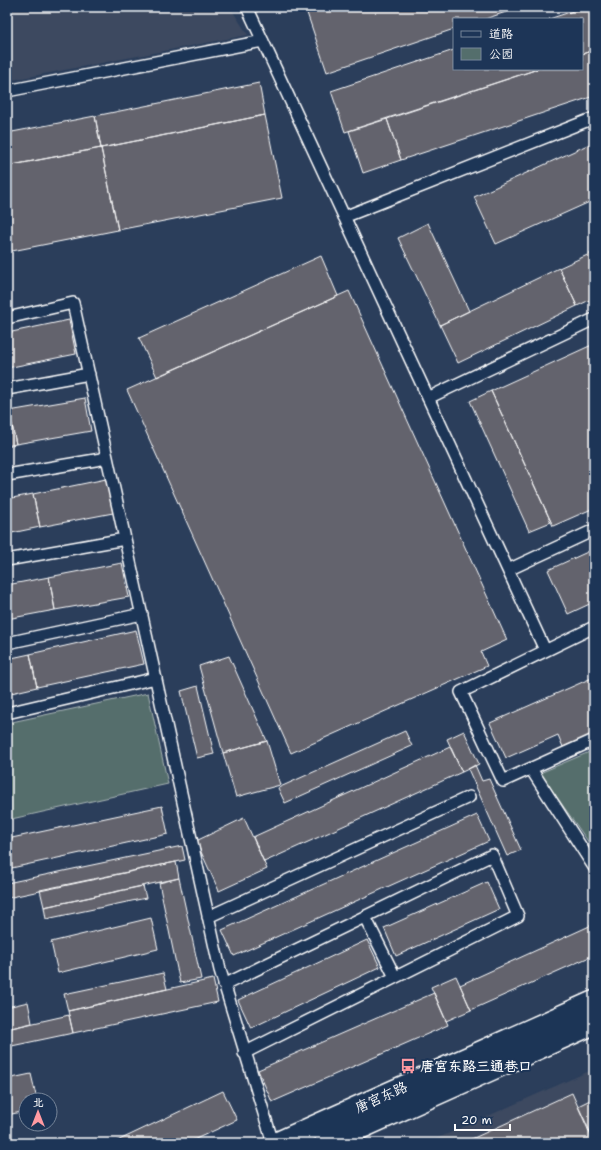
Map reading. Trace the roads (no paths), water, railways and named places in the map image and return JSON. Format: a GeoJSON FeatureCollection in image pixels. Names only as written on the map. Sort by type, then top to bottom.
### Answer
{"type":"FeatureCollection","features":[{"type":"Feature","properties":{"kind":"street","name":"唐宫东路"},"geometry":{"type":"LineString","coordinates":[[278,1143],[594,1002]]}},
{"type":"Feature","properties":{"kind":"street","name":"唐宫东路"},"geometry":{"type":"LineString","coordinates":[[326,1143],[594,1023]]}},
{"type":"Feature","properties":{"kind":"lane"},"geometry":{"type":"LineString","coordinates":[[247,7],[545,650]]}},
{"type":"Feature","properties":{"kind":"lane"},"geometry":{"type":"LineString","coordinates":[[7,91],[263,41]]}},
{"type":"Feature","properties":{"kind":"lane"},"geometry":{"type":"LineString","coordinates":[[344,217],[594,118]]}},
{"type":"Feature","properties":{"kind":"lane"},"geometry":{"type":"LineString","coordinates":[[7,318],[73,303],[224,985],[273,1143]]}},
{"type":"Feature","properties":{"kind":"lane"},"geometry":{"type":"LineString","coordinates":[[428,398],[594,319]]}},
{"type":"Feature","properties":{"kind":"lane"},"geometry":{"type":"LineString","coordinates":[[7,390],[89,374]]}},
{"type":"Feature","properties":{"kind":"lane"},"geometry":{"type":"LineString","coordinates":[[7,475],[107,458]]}},
{"type":"Feature","properties":{"kind":"lane"},"geometry":{"type":"LineString","coordinates":[[508,570],[594,530]]}},
{"type":"Feature","properties":{"kind":"lane"},"geometry":{"type":"LineString","coordinates":[[7,560],[125,539]]}},
{"type":"Feature","properties":{"kind":"lane"},"geometry":{"type":"LineString","coordinates":[[7,643],[142,614]]}},
{"type":"Feature","properties":{"kind":"lane"},"geometry":{"type":"LineString","coordinates":[[594,627],[461,692],[503,781],[594,740]]}},
{"type":"Feature","properties":{"kind":"lane"},"geometry":{"type":"LineString","coordinates":[[7,713],[156,678]]}},
{"type":"Feature","properties":{"kind":"lane"},"geometry":{"type":"LineString","coordinates":[[531,768],[594,867]]}},
{"type":"Feature","properties":{"kind":"lane"},"geometry":{"type":"LineString","coordinates":[[208,917],[469,797]]}},
{"type":"Feature","properties":{"kind":"lane"},"geometry":{"type":"LineString","coordinates":[[224,985],[492,855],[518,916],[244,1053]]}},
{"type":"Feature","properties":{"kind":"lane"},"geometry":{"type":"LineString","coordinates":[[365,916],[395,978]]}},
{"type":"Feature","properties":{"kind":"place","name":"唐宫东路三通巷口"},"geometry":{"type":"Point","coordinates":[408,1066]}}]}
